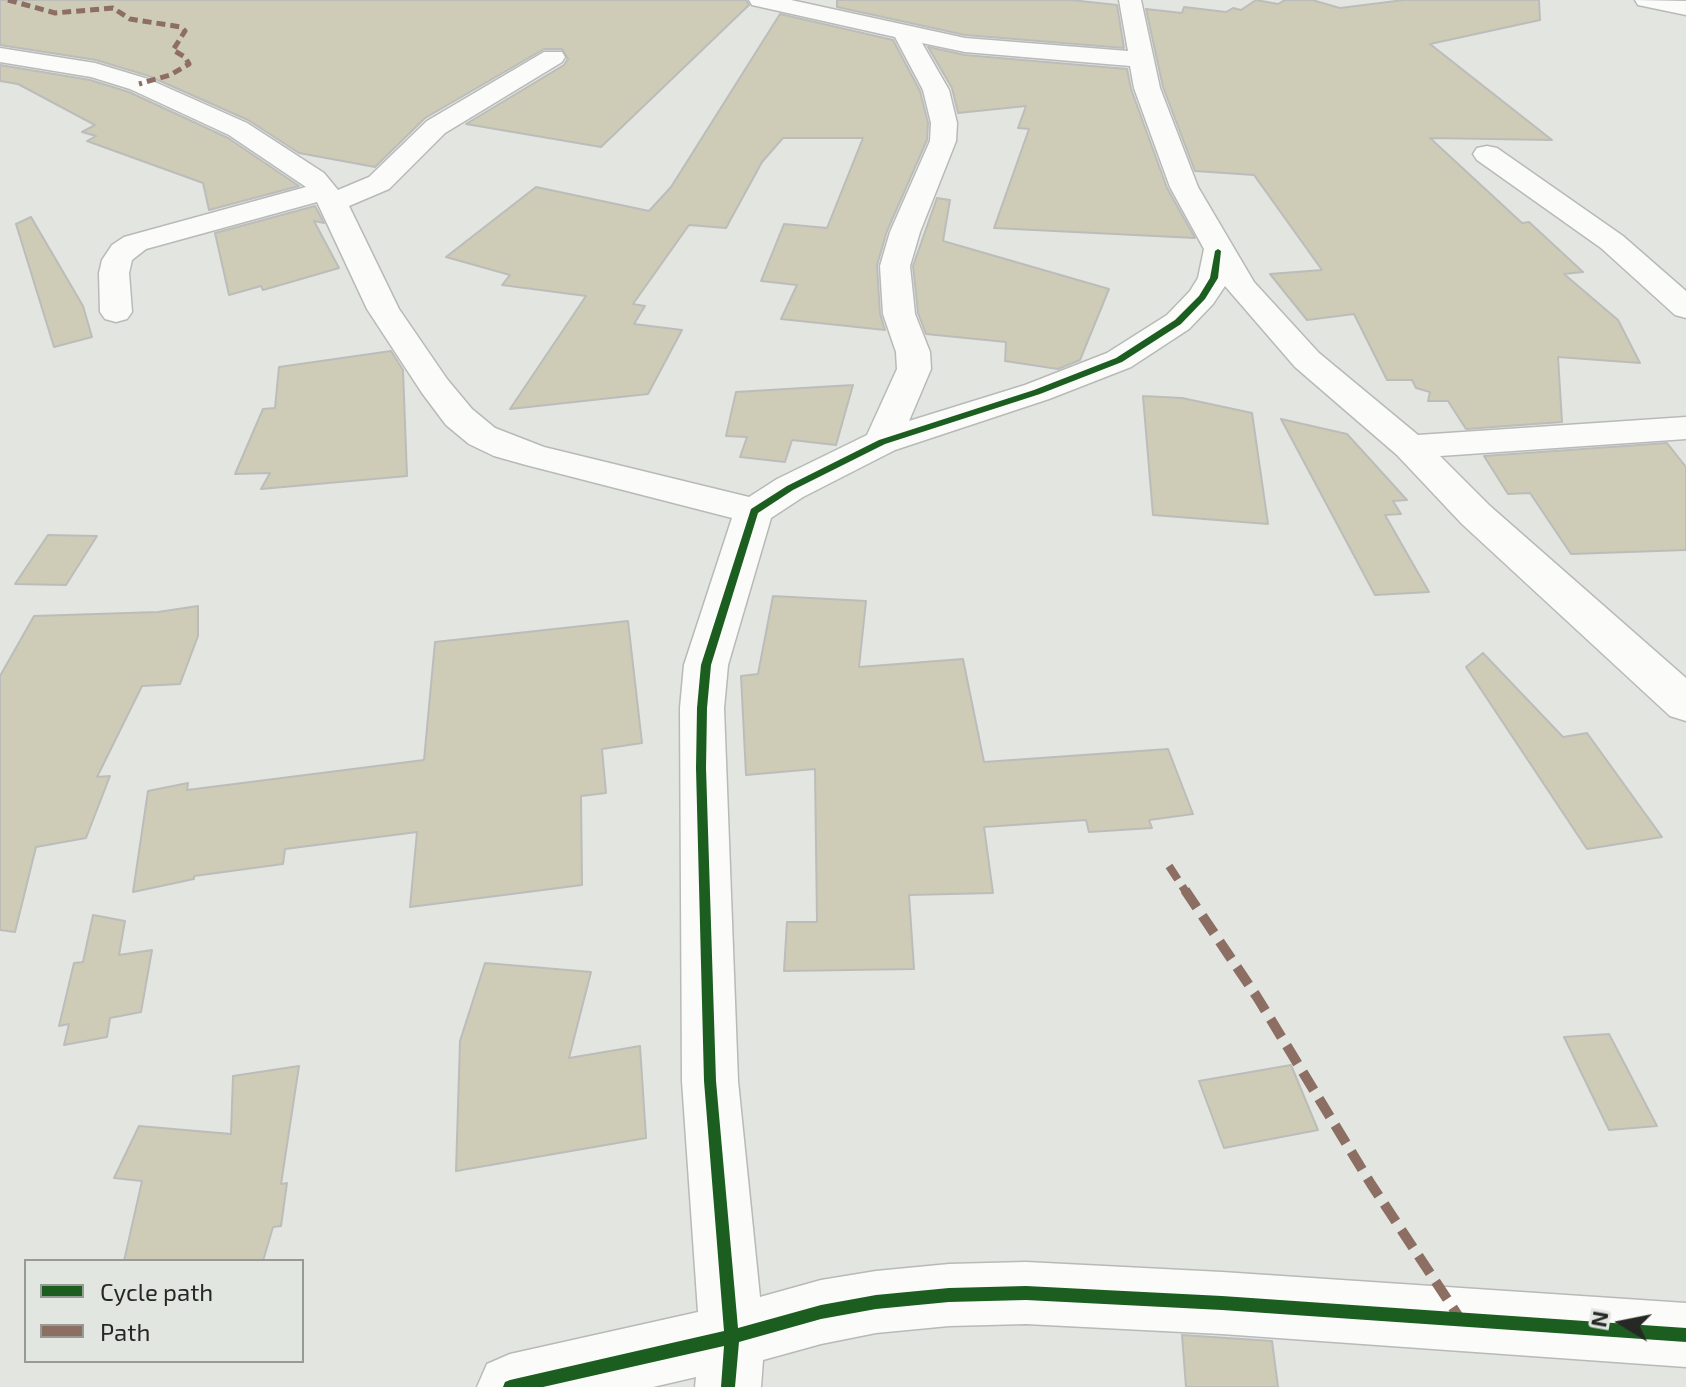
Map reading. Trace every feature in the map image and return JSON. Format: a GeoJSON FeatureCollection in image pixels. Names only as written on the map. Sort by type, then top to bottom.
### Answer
{"type":"FeatureCollection","features":[{"type":"Feature","properties":{"kind":"street"},"geometry":{"type":"LineString","coordinates":[[760,0],[905,33],[993,48],[1140,59]]}},
{"type":"Feature","properties":{"kind":"street"},"geometry":{"type":"LineString","coordinates":[[1130,0],[1147,88],[1184,187],[1241,287],[1307,360],[1410,447],[1476,515],[1686,704]]}},
{"type":"Feature","properties":{"kind":"street"},"geometry":{"type":"LineString","coordinates":[[1646,0],[1686,8]]}},
{"type":"Feature","properties":{"kind":"street"},"geometry":{"type":"LineString","coordinates":[[882,442],[914,369],[913,352],[899,314],[895,266],[905,232],[943,141],[944,123],[936,90],[917,50],[905,33]]}},
{"type":"Feature","properties":{"kind":"street"},"geometry":{"type":"LineString","coordinates":[[0,55],[95,70],[139,84],[262,142],[314,179],[328,197],[383,309],[434,386],[459,417],[482,436],[528,454],[754,511]]}},
{"type":"Feature","properties":{"kind":"street"},"geometry":{"type":"LineString","coordinates":[[116,312],[114,273],[117,260],[123,251],[135,243],[379,183],[436,127],[553,57]]}},
{"type":"Feature","properties":{"kind":"street"},"geometry":{"type":"LineString","coordinates":[[1487,154],[1603,235],[1686,308]]}},
{"type":"Feature","properties":{"kind":"street"},"geometry":{"type":"LineString","coordinates":[[730,1362],[710,1081],[702,723],[706,665],[754,511],[790,488],[882,442],[1037,392],[1119,360],[1178,322],[1202,297],[1214,278],[1218,251]]}},
{"type":"Feature","properties":{"kind":"street"},"geometry":{"type":"LineString","coordinates":[[1410,447],[1686,428]]}},
{"type":"Feature","properties":{"kind":"street"},"geometry":{"type":"LineString","coordinates":[[510,1387],[730,1362],[821,1312],[876,1302],[949,1295],[1026,1293],[1222,1303],[1686,1335]]}},
{"type":"Feature","properties":{"kind":"building"},"geometry":{"type":"Polygon","coordinates":[[[0,0],[746,0],[749,5],[601,147],[466,124],[564,65],[568,59],[562,49],[544,49],[425,118],[375,167],[299,153],[248,120],[149,76],[96,60],[0,45],[0,0]]]}},
{"type":"Feature","properties":{"kind":"building"},"geometry":{"type":"Polygon","coordinates":[[[837,0],[1071,0],[1117,5],[1124,48],[965,35],[837,7],[837,0]]]}},
{"type":"Feature","properties":{"kind":"building"},"geometry":{"type":"Polygon","coordinates":[[[1256,0],[1278,4],[1285,0],[1312,0],[1340,8],[1404,0],[1539,0],[1540,20],[1430,44],[1552,140],[1430,138],[1522,223],[1529,222],[1583,272],[1564,274],[1618,320],[1640,363],[1558,357],[1562,422],[1466,429],[1448,401],[1428,401],[1430,392],[1416,388],[1412,380],[1387,380],[1354,314],[1307,320],[1270,274],[1322,270],[1254,175],[1195,171],[1163,87],[1146,9],[1182,13],[1184,7],[1226,12],[1233,8],[1241,10],[1256,0]]]}},
{"type":"Feature","properties":{"kind":"building"},"geometry":{"type":"Polygon","coordinates":[[[780,14],[893,40],[920,91],[928,123],[927,140],[887,231],[877,265],[880,314],[885,330],[781,319],[797,285],[761,281],[784,224],[827,228],[863,138],[783,138],[762,162],[726,228],[689,225],[633,304],[645,306],[634,324],[682,330],[648,394],[510,409],[586,296],[502,285],[510,275],[446,257],[536,187],[649,211],[671,187],[780,14]]]}},
{"type":"Feature","properties":{"kind":"building"},"geometry":{"type":"Polygon","coordinates":[[[928,47],[965,55],[1127,69],[1131,89],[1167,188],[1195,238],[994,228],[1029,129],[1018,128],[1026,106],[958,113],[952,88],[928,47]]]}},
{"type":"Feature","properties":{"kind":"building"},"geometry":{"type":"Polygon","coordinates":[[[0,65],[90,80],[129,92],[228,138],[299,186],[209,210],[203,183],[87,141],[96,136],[82,132],[95,125],[18,84],[0,81],[0,65]]]}},
{"type":"Feature","properties":{"kind":"building"},"geometry":{"type":"Polygon","coordinates":[[[937,198],[950,200],[943,241],[1109,289],[1080,360],[1058,369],[1005,361],[1006,342],[926,334],[918,313],[913,266],[937,198]]]}},
{"type":"Feature","properties":{"kind":"building"},"geometry":{"type":"Polygon","coordinates":[[[315,206],[324,223],[314,221],[339,268],[263,290],[261,286],[229,295],[215,233],[315,206]]]}},
{"type":"Feature","properties":{"kind":"building"},"geometry":{"type":"Polygon","coordinates":[[[31,217],[83,306],[92,337],[54,347],[16,224],[31,217]]]}},
{"type":"Feature","properties":{"kind":"building"},"geometry":{"type":"Polygon","coordinates":[[[391,351],[403,370],[407,476],[261,489],[270,473],[235,474],[263,409],[275,408],[279,367],[391,351]]]}},
{"type":"Feature","properties":{"kind":"building"},"geometry":{"type":"Polygon","coordinates":[[[853,385],[836,445],[792,440],[785,462],[740,457],[747,437],[726,436],[736,392],[853,385]]]}},
{"type":"Feature","properties":{"kind":"building"},"geometry":{"type":"Polygon","coordinates":[[[1143,396],[1182,398],[1252,413],[1268,524],[1153,515],[1143,396]]]}},
{"type":"Feature","properties":{"kind":"building"},"geometry":{"type":"Polygon","coordinates":[[[1281,419],[1347,434],[1407,500],[1393,501],[1401,514],[1385,515],[1429,592],[1375,595],[1281,419]]]}},
{"type":"Feature","properties":{"kind":"building"},"geometry":{"type":"Polygon","coordinates":[[[1667,443],[1686,467],[1686,550],[1571,554],[1530,493],[1508,494],[1484,456],[1667,443]]]}},
{"type":"Feature","properties":{"kind":"building"},"geometry":{"type":"Polygon","coordinates":[[[48,535],[97,536],[66,585],[15,584],[48,535]]]}},
{"type":"Feature","properties":{"kind":"building"},"geometry":{"type":"Polygon","coordinates":[[[773,596],[866,601],[859,667],[963,659],[984,762],[1168,749],[1193,814],[1149,820],[1152,828],[1089,832],[1086,820],[984,827],[993,893],[909,895],[914,969],[784,971],[787,922],[817,922],[815,769],[746,775],[741,676],[758,674],[773,596]]]}},
{"type":"Feature","properties":{"kind":"building"},"geometry":{"type":"Polygon","coordinates":[[[198,606],[198,636],[180,684],[142,686],[97,777],[110,776],[86,838],[36,847],[15,932],[0,930],[0,676],[34,616],[158,612],[198,606]]]}},
{"type":"Feature","properties":{"kind":"building"},"geometry":{"type":"Polygon","coordinates":[[[628,621],[642,743],[602,749],[606,793],[581,796],[582,885],[410,907],[417,832],[285,849],[283,864],[194,876],[194,879],[133,892],[148,791],[188,783],[187,790],[424,760],[435,642],[628,621]]]}},
{"type":"Feature","properties":{"kind":"building"},"geometry":{"type":"Polygon","coordinates":[[[1483,653],[1563,737],[1587,733],[1662,837],[1587,849],[1466,667],[1483,653]]]}},
{"type":"Feature","properties":{"kind":"building"},"geometry":{"type":"Polygon","coordinates":[[[93,915],[125,921],[119,955],[152,950],[141,1012],[110,1018],[107,1037],[64,1045],[69,1024],[59,1026],[74,963],[83,962],[93,915]]]}},
{"type":"Feature","properties":{"kind":"building"},"geometry":{"type":"Polygon","coordinates":[[[485,963],[591,972],[569,1058],[640,1046],[646,1138],[456,1171],[460,1041],[485,963]]]}},
{"type":"Feature","properties":{"kind":"building"},"geometry":{"type":"Polygon","coordinates":[[[1609,1034],[1657,1126],[1609,1130],[1564,1037],[1609,1034]]]}},
{"type":"Feature","properties":{"kind":"building"},"geometry":{"type":"Polygon","coordinates":[[[1291,1065],[1318,1130],[1224,1148],[1199,1081],[1291,1065]]]}},
{"type":"Feature","properties":{"kind":"building"},"geometry":{"type":"Polygon","coordinates":[[[299,1066],[281,1184],[287,1183],[281,1226],[273,1227],[264,1259],[124,1259],[142,1181],[114,1178],[139,1126],[231,1134],[233,1076],[299,1066]]]}},
{"type":"Feature","properties":{"kind":"building"},"geometry":{"type":"Polygon","coordinates":[[[1182,1335],[1272,1341],[1278,1387],[1186,1387],[1182,1335]]]}},
{"type":"Feature","properties":{"kind":"marked path"},"geometry":{"type":"LineString","coordinates":[[8,0],[55,13],[113,8],[130,19],[181,27],[185,31],[173,50],[185,57],[189,64],[170,75],[139,84]]}},
{"type":"Feature","properties":{"kind":"marked path"},"geometry":{"type":"LineString","coordinates":[[1169,866],[1257,997],[1371,1184],[1461,1320]]}},
{"type":"Feature","properties":{"kind":"cycle path"},"geometry":{"type":"LineString","coordinates":[[728,1387],[732,1337],[710,1081],[702,708],[706,665],[754,511],[790,488],[882,442],[1037,392],[1119,360],[1178,322],[1202,297],[1214,278],[1218,251]]}},
{"type":"Feature","properties":{"kind":"cycle path"},"geometry":{"type":"LineString","coordinates":[[510,1387],[732,1337],[821,1312],[876,1302],[949,1295],[1026,1293],[1222,1303],[1686,1335]]}}]}
